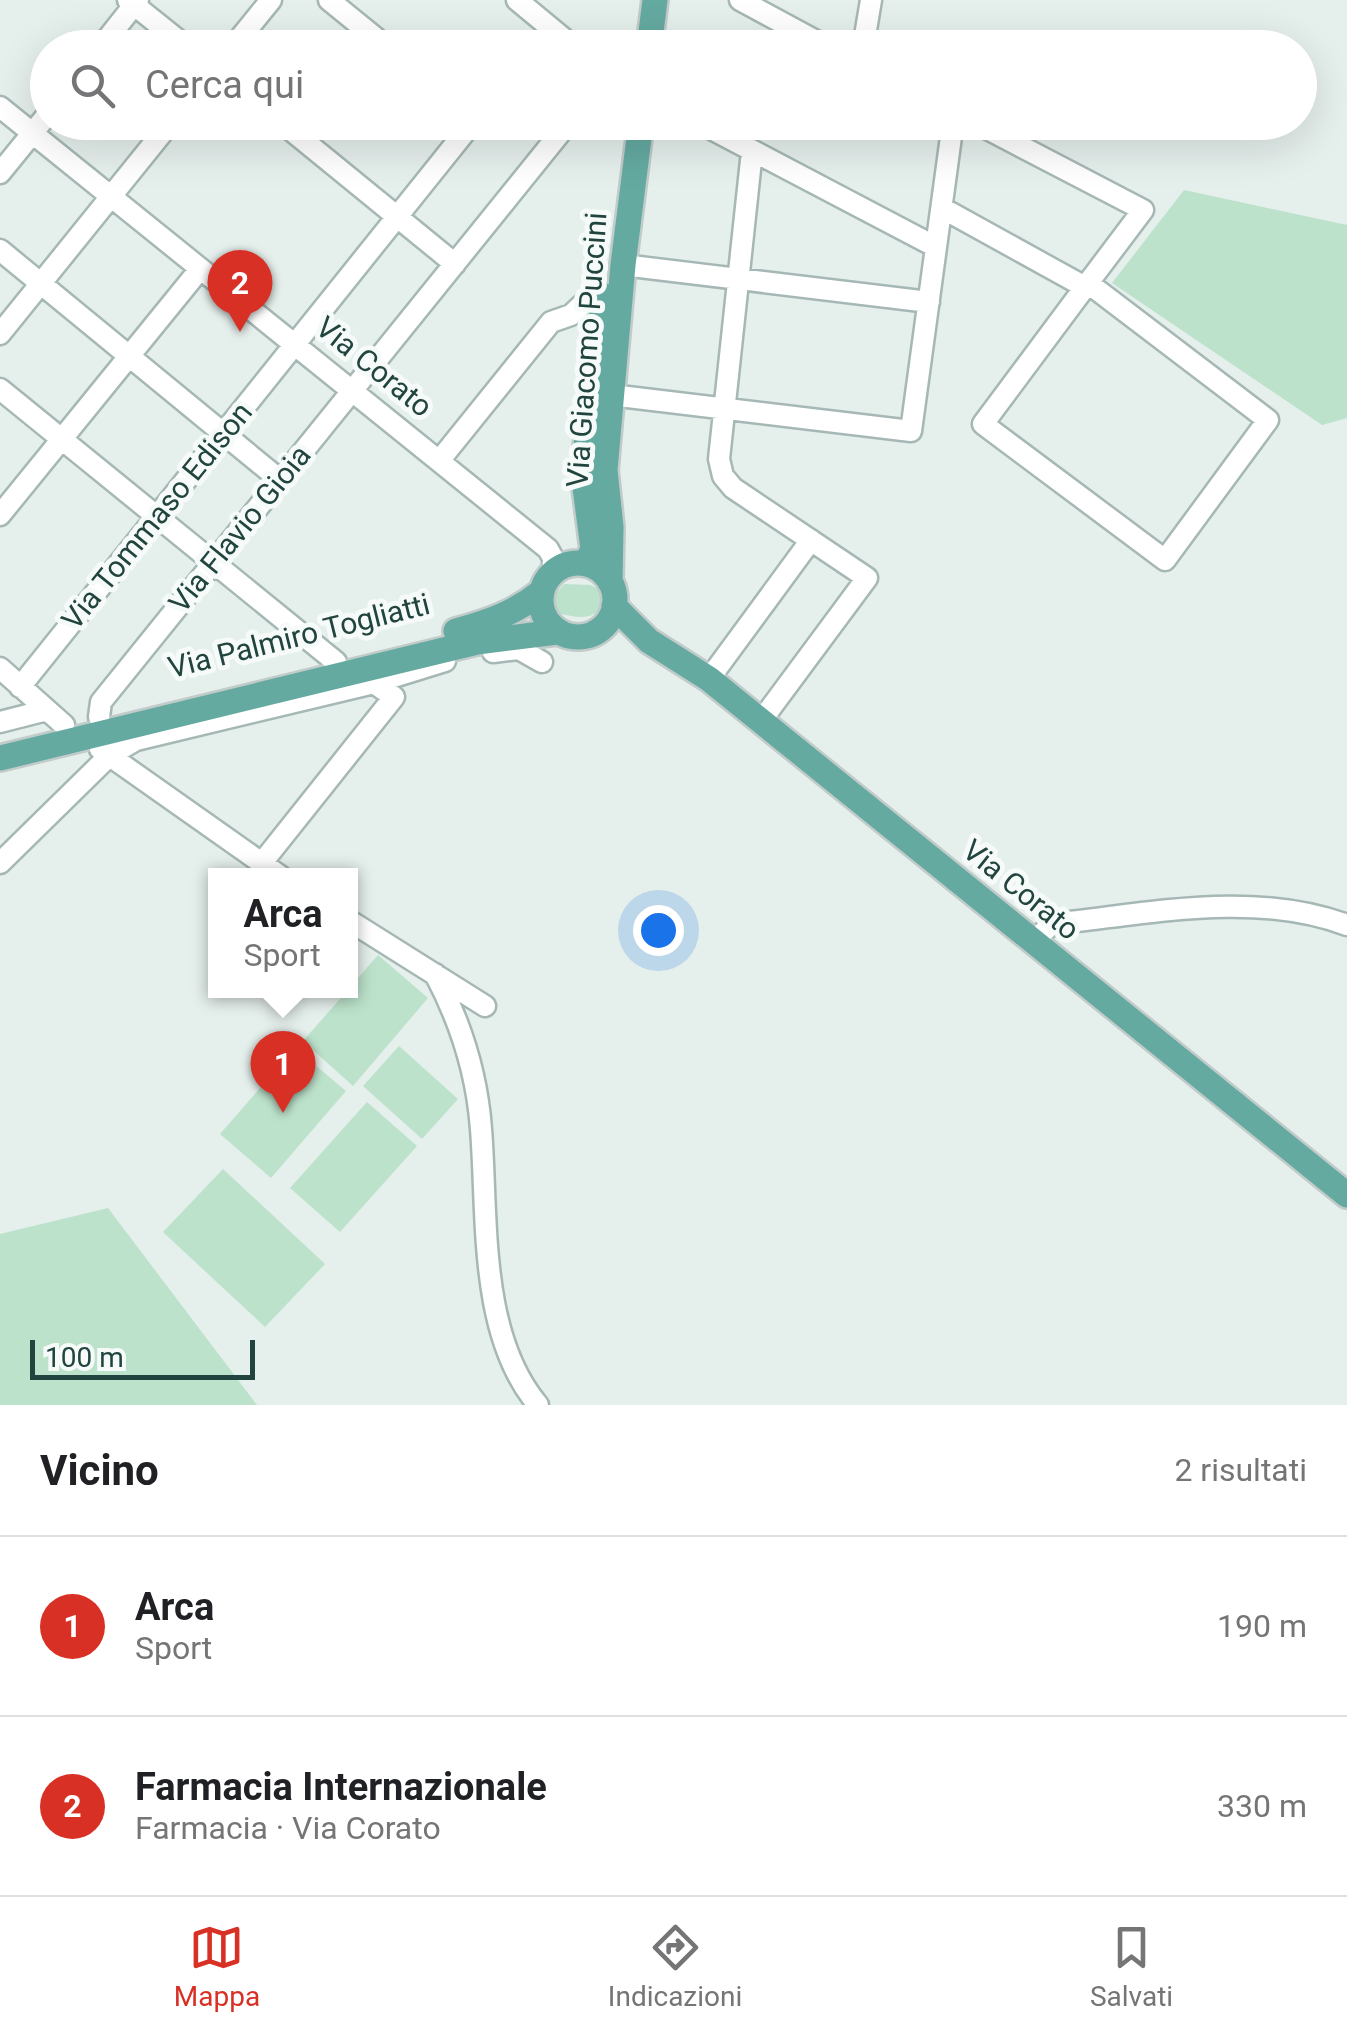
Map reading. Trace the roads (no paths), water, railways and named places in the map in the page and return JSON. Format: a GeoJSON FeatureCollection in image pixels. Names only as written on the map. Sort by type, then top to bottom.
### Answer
{"type":"FeatureCollection","features":[{"type":"Feature","properties":{"kind":"main road"},"geometry":{"type":"LineString","coordinates":[[635,30],[638,0]]}},
{"type":"Feature","properties":{"kind":"main road"},"geometry":{"type":"LineString","coordinates":[[652,30],[655,0]]}},
{"type":"Feature","properties":{"kind":"main road","name":"Via Giacomo Puccini"},"geometry":{"type":"LineString","coordinates":[[586,564],[593,550],[583,472],[622,140]]}},
{"type":"Feature","properties":{"kind":"main road","name":"Via Giacomo Puccini"},"geometry":{"type":"LineString","coordinates":[[612,594],[605,470],[639,140]]}},
{"type":"Feature","properties":{"kind":"main road"},"geometry":{"type":"LineString","coordinates":[[547,582],[570,564],[586,564]]}},
{"type":"Feature","properties":{"kind":"main road","name":"Via Corato"},"geometry":{"type":"LineString","coordinates":[[586,564],[604,574],[612,594],[649,641],[709,678],[1347,1195]]}},
{"type":"Feature","properties":{"kind":"main road","name":"Via Corato"},"geometry":{"type":"LineString","coordinates":[[547,582],[543,614],[558,632],[649,641]]}},
{"type":"Feature","properties":{"kind":"main road","name":"Via Palmiro Togliatti"},"geometry":{"type":"LineString","coordinates":[[0,741],[336,662],[494,620],[520,609],[547,582]]}},
{"type":"Feature","properties":{"kind":"main road"},"geometry":{"type":"LineString","coordinates":[[593,634],[610,618],[612,594]]}},
{"type":"Feature","properties":{"kind":"main road","name":"Via Palmiro Togliatti"},"geometry":{"type":"LineString","coordinates":[[0,758],[64,724],[301,687],[477,642],[558,632]]}},
{"type":"Feature","properties":{"kind":"street"},"geometry":{"type":"LineString","coordinates":[[247,30],[271,0]]}},
{"type":"Feature","properties":{"kind":"street"},"geometry":{"type":"LineString","coordinates":[[329,0],[366,30]]}},
{"type":"Feature","properties":{"kind":"street"},"geometry":{"type":"LineString","coordinates":[[517,0],[553,30]]}},
{"type":"Feature","properties":{"kind":"street"},"geometry":{"type":"LineString","coordinates":[[867,30],[871,0]]}},
{"type":"Feature","properties":{"kind":"street"},"geometry":{"type":"LineString","coordinates":[[113,30],[133,2],[166,30]]}},
{"type":"Feature","properties":{"kind":"street"},"geometry":{"type":"LineString","coordinates":[[750,3],[797,30]]}},
{"type":"Feature","properties":{"kind":"street","name":"Via Corato"},"geometry":{"type":"LineString","coordinates":[[0,107],[30,131]]}},
{"type":"Feature","properties":{"kind":"street"},"geometry":{"type":"LineString","coordinates":[[0,173],[30,137]]}},
{"type":"Feature","properties":{"kind":"street","name":"Via Corato"},"geometry":{"type":"LineString","coordinates":[[42,140],[548,549],[553,558],[547,582]]}},
{"type":"Feature","properties":{"kind":"street"},"geometry":{"type":"LineString","coordinates":[[0,334],[157,140]]}},
{"type":"Feature","properties":{"kind":"street"},"geometry":{"type":"LineString","coordinates":[[303,140],[455,264]]}},
{"type":"Feature","properties":{"kind":"street","name":"Via Tommaso Edison"},"geometry":{"type":"LineString","coordinates":[[20,686],[458,140]]}},
{"type":"Feature","properties":{"kind":"street","name":"Via Flavio Gioia"},"geometry":{"type":"LineString","coordinates":[[99,716],[100,702],[555,140]]}},
{"type":"Feature","properties":{"kind":"street"},"geometry":{"type":"LineString","coordinates":[[733,140],[936,247]]}},
{"type":"Feature","properties":{"kind":"street"},"geometry":{"type":"LineString","coordinates":[[611,395],[912,431],[951,140]]}},
{"type":"Feature","properties":{"kind":"street"},"geometry":{"type":"LineString","coordinates":[[942,208],[1087,285],[1268,420],[1165,560],[983,424],[1087,285],[1143,210],[1009,140]]}},
{"type":"Feature","properties":{"kind":"street"},"geometry":{"type":"LineString","coordinates":[[752,150],[722,409],[723,476],[733,488],[867,578],[761,721]]}},
{"type":"Feature","properties":{"kind":"street"},"geometry":{"type":"LineString","coordinates":[[0,250],[280,480]]}},
{"type":"Feature","properties":{"kind":"street"},"geometry":{"type":"LineString","coordinates":[[623,265],[929,302]]}},
{"type":"Feature","properties":{"kind":"street"},"geometry":{"type":"LineString","coordinates":[[0,515],[200,269]]}},
{"type":"Feature","properties":{"kind":"street"},"geometry":{"type":"LineString","coordinates":[[439,461],[551,322],[571,315],[588,299],[603,301]]}},
{"type":"Feature","properties":{"kind":"street"},"geometry":{"type":"LineString","coordinates":[[0,389],[336,662]]}},
{"type":"Feature","properties":{"kind":"street"},"geometry":{"type":"LineString","coordinates":[[709,678],[811,540]]}},
{"type":"Feature","properties":{"kind":"street"},"geometry":{"type":"LineString","coordinates":[[0,863],[110,756],[136,740],[374,683],[465,655],[519,649],[542,662]]}},
{"type":"Feature","properties":{"kind":"street"},"geometry":{"type":"LineString","coordinates":[[0,668],[64,724],[267,868]]}},
{"type":"Feature","properties":{"kind":"street"},"geometry":{"type":"LineString","coordinates":[[261,864],[394,697],[374,683]]}},
{"type":"Feature","properties":{"kind":"street"},"geometry":{"type":"LineString","coordinates":[[0,722],[64,724]]}},
{"type":"Feature","properties":{"kind":"street"},"geometry":{"type":"LineString","coordinates":[[1034,942],[1050,924],[1201,908],[1250,906],[1298,910],[1347,925]]}},
{"type":"Feature","properties":{"kind":"street"},"geometry":{"type":"LineString","coordinates":[[358,925],[486,1006]]}},
{"type":"Feature","properties":{"kind":"street"},"geometry":{"type":"LineString","coordinates":[[435,974],[455,1012],[472,1069],[481,1127],[485,1227],[494,1297],[505,1342],[524,1388],[538,1405]]}},
{"type":"Feature","properties":{"kind":"place","name":"Farmacia Internazionale"},"geometry":{"type":"Point","coordinates":[240,332]}},
{"type":"Feature","properties":{"kind":"place","name":"Arca"},"geometry":{"type":"Point","coordinates":[283,1113]}}]}
